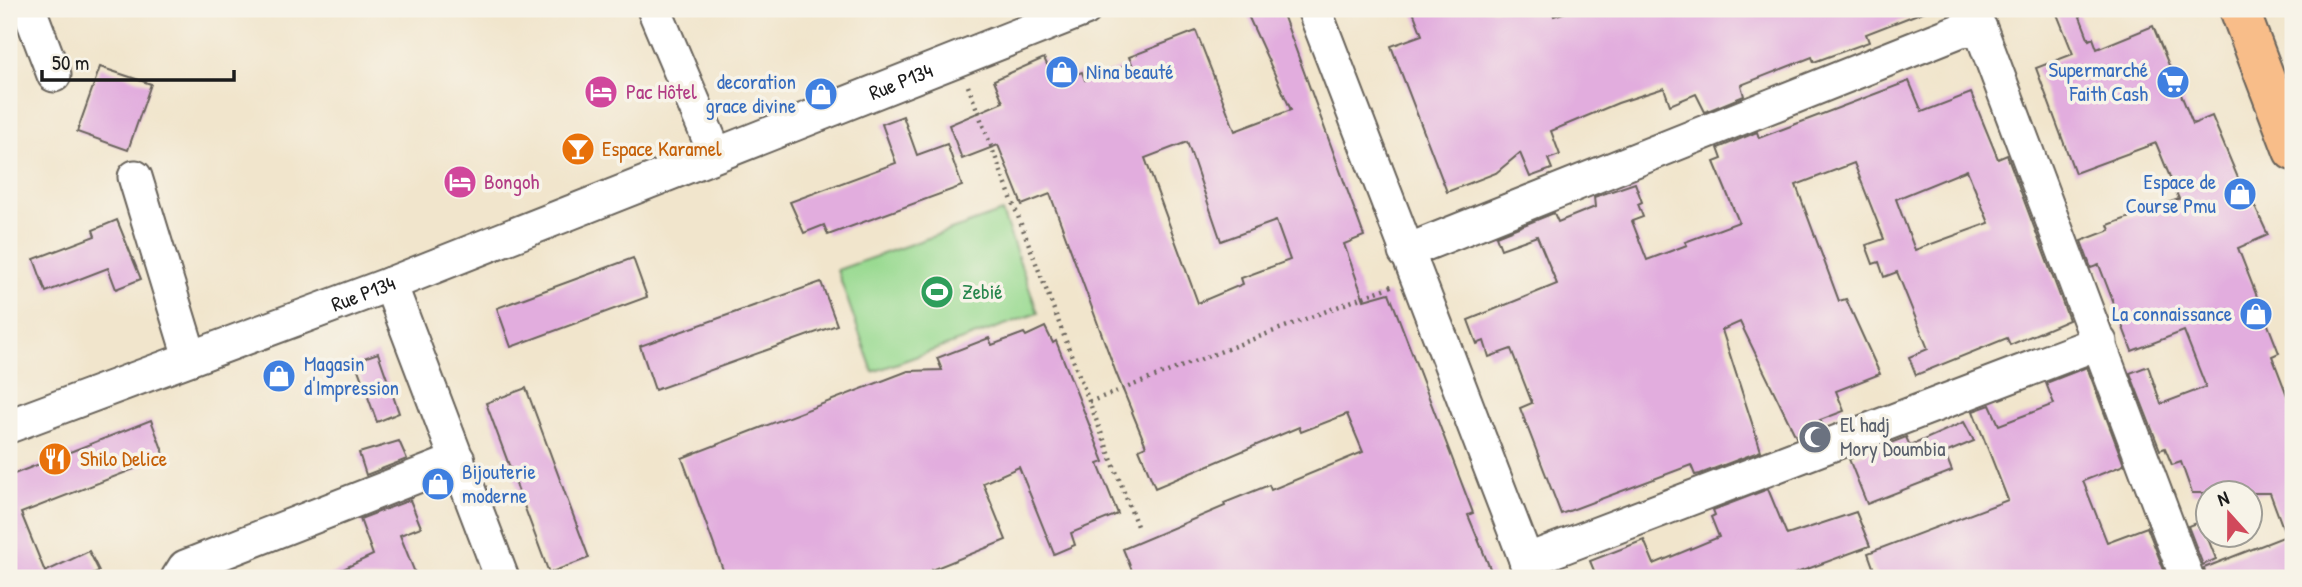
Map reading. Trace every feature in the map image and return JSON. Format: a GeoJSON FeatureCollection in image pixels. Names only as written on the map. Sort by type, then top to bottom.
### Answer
{"type":"FeatureCollection","features":[{"type":"Feature","properties":{"kind":"main road"},"geometry":{"type":"LineString","coordinates":[[2239,9],[2293,151]]}},
{"type":"Feature","properties":{"kind":"street"},"geometry":{"type":"LineString","coordinates":[[29,9],[54,75]]}},
{"type":"Feature","properties":{"kind":"street"},"geometry":{"type":"LineString","coordinates":[[653,9],[715,153]]}},
{"type":"Feature","properties":{"kind":"street","name":"Rue P134"},"geometry":{"type":"LineString","coordinates":[[9,426],[390,284],[715,153],[1085,9]]}},
{"type":"Feature","properties":{"kind":"street"},"geometry":{"type":"LineString","coordinates":[[1314,9],[1410,265],[1530,570],[2100,342]]}},
{"type":"Feature","properties":{"kind":"street"},"geometry":{"type":"LineString","coordinates":[[1410,265],[1961,30],[1980,29],[2187,578]]}},
{"type":"Feature","properties":{"kind":"street"},"geometry":{"type":"LineString","coordinates":[[135,177],[190,357]]}},
{"type":"Feature","properties":{"kind":"street"},"geometry":{"type":"LineString","coordinates":[[390,284],[502,578]]}},
{"type":"Feature","properties":{"kind":"street"},"geometry":{"type":"LineString","coordinates":[[178,578],[185,567],[458,460]]}},
{"type":"Feature","properties":{"kind":"path"},"geometry":{"type":"LineString","coordinates":[[957,59],[1137,526]]}},
{"type":"Feature","properties":{"kind":"path"},"geometry":{"type":"LineString","coordinates":[[1089,402],[1410,265]]}},
{"type":"Feature","properties":{"kind":"green space","name":"Zebié"},"geometry":{"type":"Polygon","coordinates":[[[1002,212],[1038,313],[873,372],[837,270],[1002,212]]]}},
{"type":"Feature","properties":{"kind":"building"},"geometry":{"type":"Polygon","coordinates":[[[1245,9],[1281,9],[1364,236],[1344,244],[1364,300],[1389,293],[1473,513],[1468,515],[1494,578],[1135,578],[1123,549],[1225,506],[1224,503],[1269,485],[1271,490],[1363,452],[1347,414],[1301,432],[1299,427],[1155,488],[1139,449],[1146,446],[1050,194],[1022,205],[998,145],[962,159],[949,125],[1003,102],[994,80],[1044,58],[1055,82],[1082,72],[1085,80],[1132,64],[1129,57],[1196,31],[1235,131],[1291,110],[1245,9]],[[1187,142],[1145,158],[1198,303],[1243,284],[1241,278],[1290,260],[1276,221],[1221,241],[1187,142]]]}},
{"type":"Feature","properties":{"kind":"building"},"geometry":{"type":"Polygon","coordinates":[[[1412,9],[1552,9],[1554,16],[1575,9],[1928,10],[1866,34],[1869,42],[1814,62],[1812,57],[1741,85],[1744,96],[1705,112],[1696,94],[1670,105],[1664,88],[1618,103],[1551,131],[1560,155],[1548,159],[1552,169],[1530,177],[1520,153],[1496,173],[1447,192],[1391,46],[1422,35],[1412,9]]]}},
{"type":"Feature","properties":{"kind":"building"},"geometry":{"type":"Polygon","coordinates":[[[2055,9],[2077,9],[2089,40],[2093,38],[2097,49],[2153,26],[2193,124],[2212,116],[2243,190],[2245,189],[2255,207],[2268,235],[2238,248],[2279,353],[2272,356],[2293,411],[2293,567],[2262,578],[2206,578],[2204,568],[2255,548],[2264,548],[2264,545],[2286,536],[2270,493],[2264,493],[2264,478],[2194,478],[2192,493],[2181,462],[2172,465],[2165,448],[2160,450],[2130,373],[2148,366],[2161,404],[2206,387],[2184,331],[2132,351],[2099,265],[2091,268],[2081,241],[2110,230],[2108,225],[2179,199],[2156,143],[2075,173],[2036,68],[2073,54],[2055,9]]]}},
{"type":"Feature","properties":{"kind":"building"},"geometry":{"type":"Polygon","coordinates":[[[100,67],[151,84],[128,150],[77,132],[100,67]]]}},
{"type":"Feature","properties":{"kind":"building"},"geometry":{"type":"Polygon","coordinates":[[[1909,81],[1922,112],[1971,93],[1998,159],[2007,155],[2069,320],[2010,345],[2007,338],[1916,375],[1909,357],[1928,349],[1897,272],[1884,277],[1879,262],[1873,264],[1866,245],[1884,239],[1854,163],[1796,185],[1839,301],[1846,299],[1880,374],[1836,391],[1844,411],[1820,420],[1824,427],[1796,437],[1740,322],[1722,330],[1761,451],[1695,475],[1691,465],[1561,514],[1520,408],[1532,403],[1511,349],[1489,357],[1484,341],[1477,344],[1468,320],[1557,284],[1537,236],[1501,249],[1496,236],[1554,213],[1558,222],[1595,207],[1594,197],[1635,183],[1642,202],[1638,204],[1643,217],[1632,221],[1647,260],[1687,245],[1685,242],[1739,222],[1714,162],[1722,159],[1718,148],[1757,132],[1759,138],[1909,81]],[[1967,170],[1896,199],[1915,250],[1989,223],[1967,170]]]}},
{"type":"Feature","properties":{"kind":"building"},"geometry":{"type":"Polygon","coordinates":[[[903,116],[917,155],[947,144],[962,186],[828,235],[824,225],[804,233],[790,202],[896,163],[882,124],[903,116]]]}},
{"type":"Feature","properties":{"kind":"building"},"geometry":{"type":"Polygon","coordinates":[[[117,220],[141,279],[116,289],[108,268],[46,292],[34,259],[95,236],[93,230],[117,220]]]}},
{"type":"Feature","properties":{"kind":"building"},"geometry":{"type":"Polygon","coordinates":[[[633,258],[647,297],[511,347],[497,308],[633,258]]]}},
{"type":"Feature","properties":{"kind":"building"},"geometry":{"type":"Polygon","coordinates":[[[821,282],[837,325],[655,390],[640,346],[821,282]]]}},
{"type":"Feature","properties":{"kind":"building"},"geometry":{"type":"Polygon","coordinates":[[[1045,327],[1053,343],[1056,341],[1104,462],[1098,464],[1118,514],[1071,533],[1075,545],[1054,554],[1019,467],[983,483],[1006,540],[931,570],[934,578],[726,578],[682,458],[908,371],[942,370],[937,358],[989,338],[992,345],[1024,333],[1026,336],[1045,327]]]}},
{"type":"Feature","properties":{"kind":"building"},"geometry":{"type":"Polygon","coordinates":[[[378,353],[399,413],[377,422],[355,361],[378,353]]]}},
{"type":"Feature","properties":{"kind":"building"},"geometry":{"type":"Polygon","coordinates":[[[2087,367],[2124,465],[2083,481],[2107,542],[2147,527],[2167,578],[1877,578],[1868,553],[2008,500],[1973,411],[1990,405],[1999,425],[2054,404],[2046,383],[2087,367]]]}},
{"type":"Feature","properties":{"kind":"building"},"geometry":{"type":"Polygon","coordinates":[[[526,388],[589,558],[549,573],[486,403],[526,388]]]}},
{"type":"Feature","properties":{"kind":"building"},"geometry":{"type":"Polygon","coordinates":[[[151,420],[165,457],[21,513],[45,572],[89,551],[99,571],[83,578],[9,578],[9,476],[151,420]]]}},
{"type":"Feature","properties":{"kind":"building"},"geometry":{"type":"Polygon","coordinates":[[[1964,422],[1974,441],[1945,453],[1952,471],[1867,504],[1849,459],[1906,437],[1910,446],[1964,422]]]}},
{"type":"Feature","properties":{"kind":"building"},"geometry":{"type":"Polygon","coordinates":[[[399,441],[407,459],[366,475],[359,453],[399,441]]]}},
{"type":"Feature","properties":{"kind":"building"},"geometry":{"type":"Polygon","coordinates":[[[1768,489],[1787,535],[1856,512],[1870,546],[1783,578],[1597,578],[1590,561],[1644,540],[1654,564],[1719,537],[1711,517],[1715,515],[1713,510],[1768,489]]]}},
{"type":"Feature","properties":{"kind":"building"},"geometry":{"type":"Polygon","coordinates":[[[410,500],[421,527],[400,535],[417,578],[324,578],[373,555],[360,519],[410,500]]]}},
{"type":"Feature","properties":{"kind":"building"},"geometry":{"type":"Polygon","coordinates":[[[2194,524],[2194,542],[2188,526],[2194,524]]]}},
{"type":"Feature","properties":{"kind":"building"},"geometry":{"type":"Polygon","coordinates":[[[2196,548],[2212,548],[2216,559],[2203,565],[2196,548]]]}},
{"type":"Feature","properties":{"kind":"place","name":"Nina beauté"},"geometry":{"type":"Point","coordinates":[1062,72]}},
{"type":"Feature","properties":{"kind":"place","name":"Supermarché Faith Cash"},"geometry":{"type":"Point","coordinates":[2173,82]}},
{"type":"Feature","properties":{"kind":"place","name":"Pac Hôtel"},"geometry":{"type":"Point","coordinates":[601,92]}},
{"type":"Feature","properties":{"kind":"place","name":"decoration grace divine"},"geometry":{"type":"Point","coordinates":[821,94]}},
{"type":"Feature","properties":{"kind":"place","name":"Espace Karamel"},"geometry":{"type":"Point","coordinates":[578,149]}},
{"type":"Feature","properties":{"kind":"place","name":"Bongoh"},"geometry":{"type":"Point","coordinates":[460,182]}},
{"type":"Feature","properties":{"kind":"place","name":"Espace de Course Pmu"},"geometry":{"type":"Point","coordinates":[2240,194]}},
{"type":"Feature","properties":{"kind":"place","name":"Zebié"},"geometry":{"type":"Point","coordinates":[937,292]}},
{"type":"Feature","properties":{"kind":"place","name":"La connaissance"},"geometry":{"type":"Point","coordinates":[2256,314]}},
{"type":"Feature","properties":{"kind":"place","name":"Magasin d'Impression"},"geometry":{"type":"Point","coordinates":[279,376]}},
{"type":"Feature","properties":{"kind":"place","name":"El hadj Mory Doumbia"},"geometry":{"type":"Point","coordinates":[1815,437]}},
{"type":"Feature","properties":{"kind":"place","name":"Shilo Delice"},"geometry":{"type":"Point","coordinates":[55,459]}},
{"type":"Feature","properties":{"kind":"place","name":"Bijouterie moderne"},"geometry":{"type":"Point","coordinates":[438,484]}}]}
